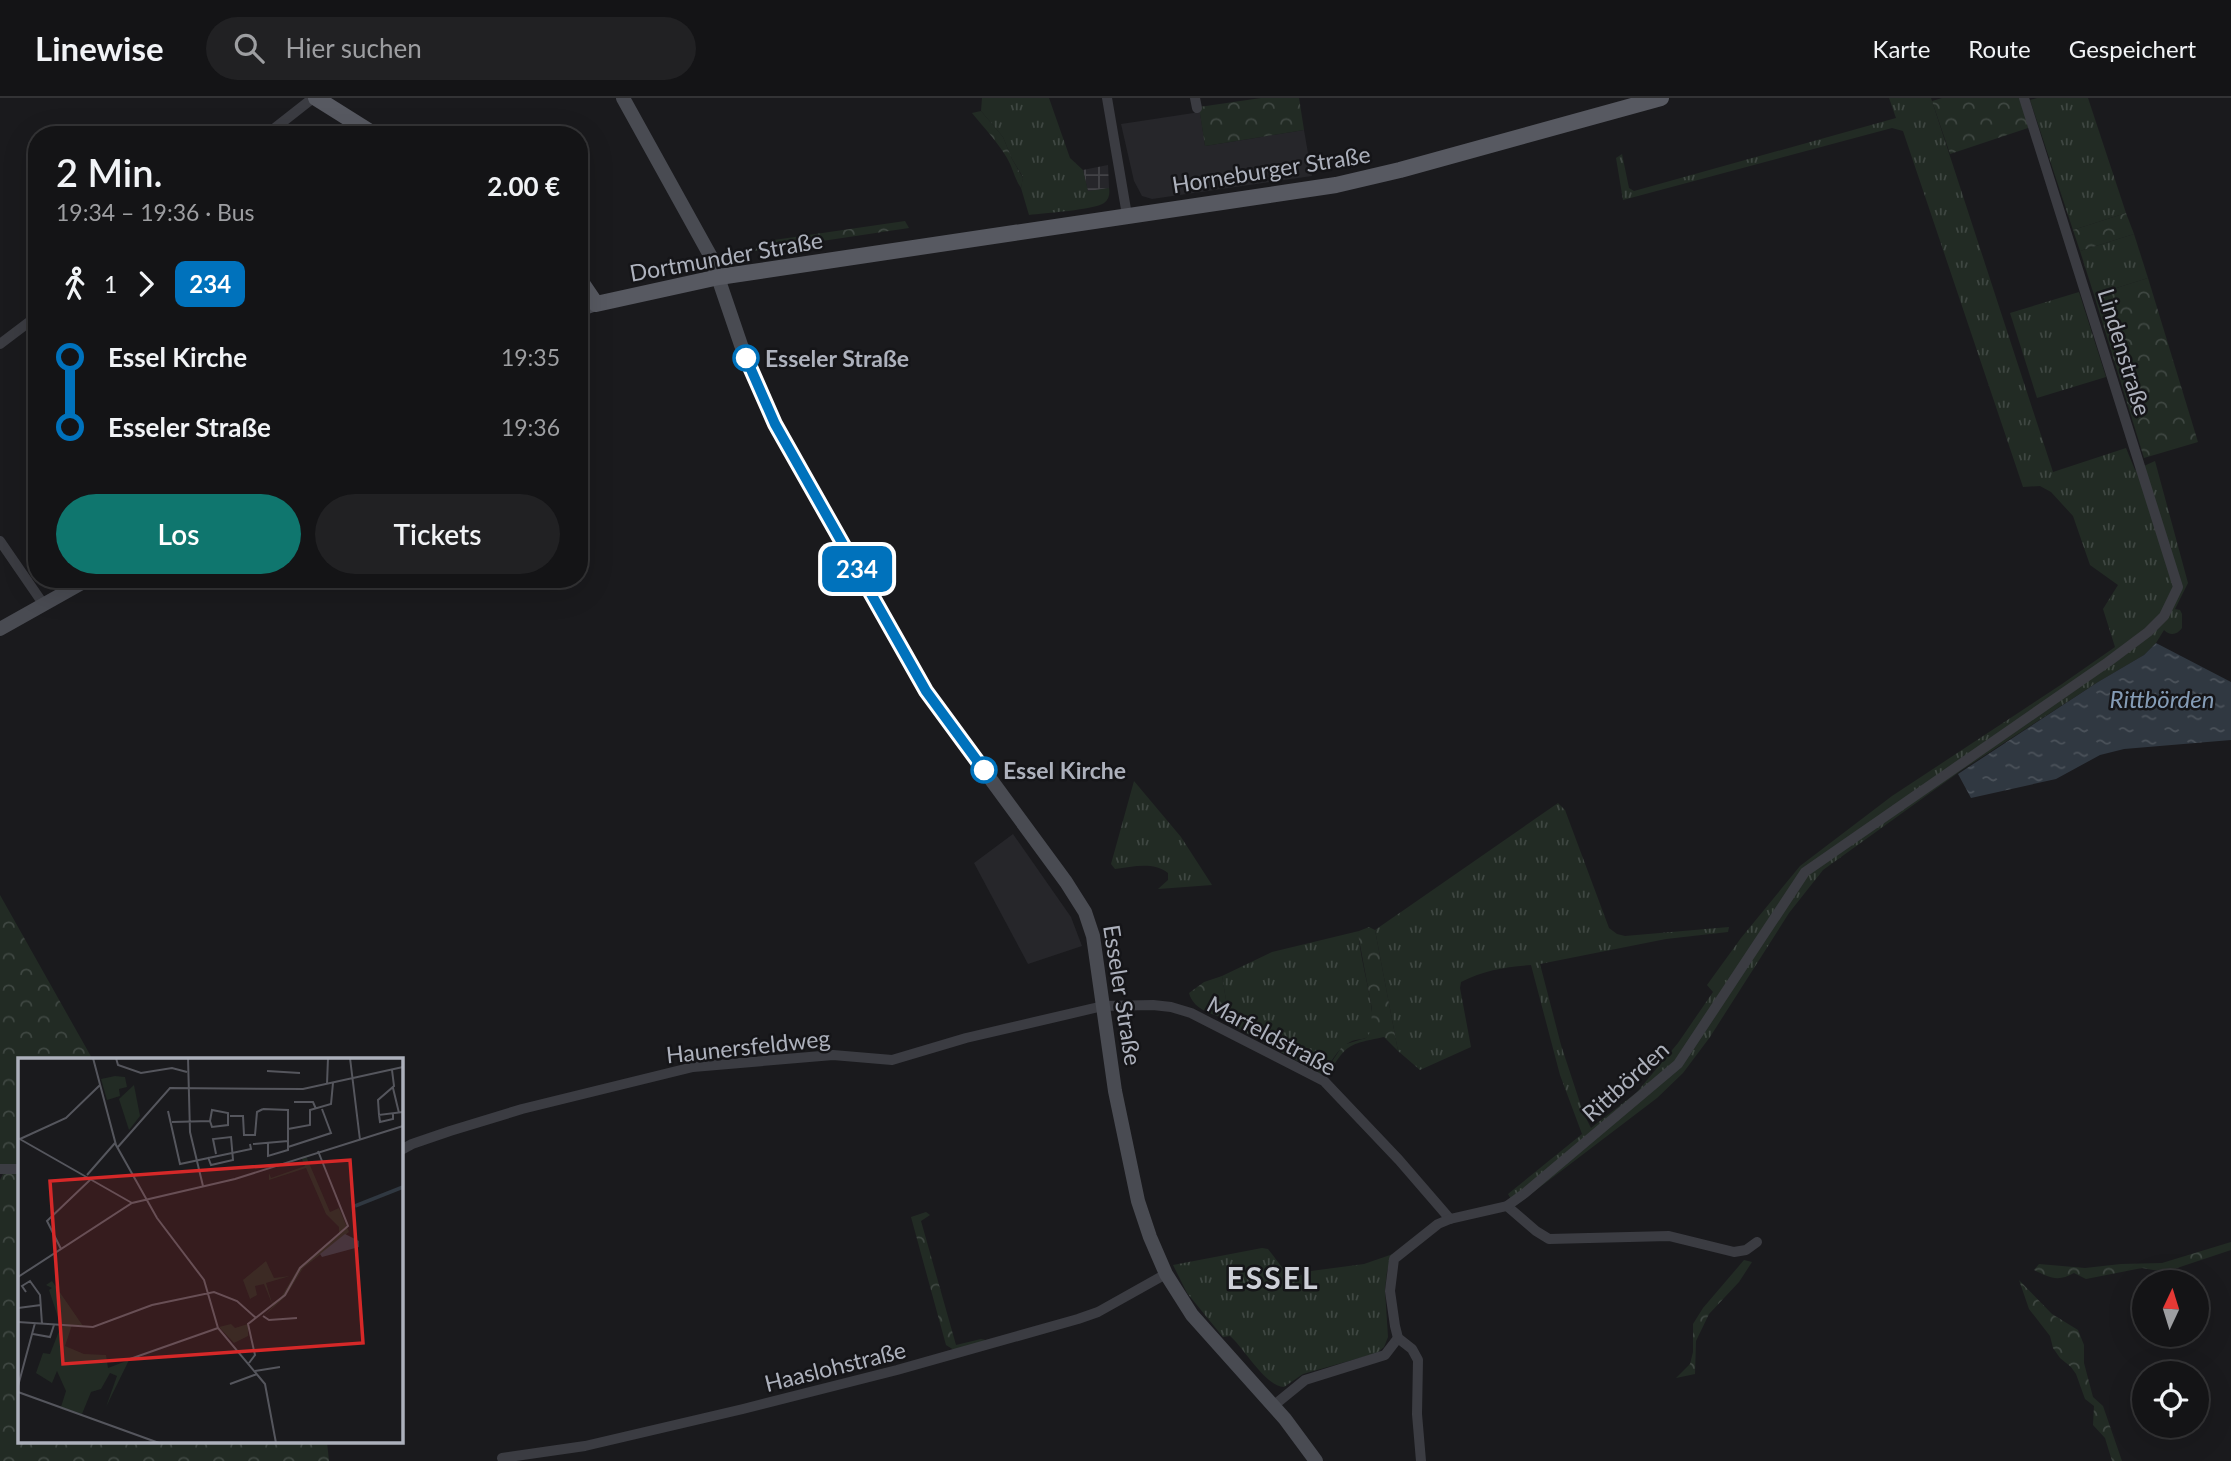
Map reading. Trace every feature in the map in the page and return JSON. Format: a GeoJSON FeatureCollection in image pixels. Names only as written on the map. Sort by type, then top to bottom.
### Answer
{"type":"FeatureCollection","features":[{"type":"Feature","properties":{"kind":"main road"},"geometry":{"type":"LineString","coordinates":[[315,98],[360,126]]}},
{"type":"Feature","properties":{"kind":"main road","name":"Esseler Straße"},"geometry":{"type":"LineString","coordinates":[[623,98],[711,257],[741,345],[775,424],[926,691],[1085,912],[1093,936],[1115,1091],[1138,1201],[1166,1274],[1192,1315],[1273,1406],[1316,1461]]}},
{"type":"Feature","properties":{"kind":"main road","name":"Horneburger Straße"},"geometry":{"type":"LineString","coordinates":[[882,251],[1371,178],[1661,98]]}},
{"type":"Feature","properties":{"kind":"main road","name":"Dortmunder Straße"},"geometry":{"type":"LineString","coordinates":[[588,307],[719,277],[882,251]]}},
{"type":"Feature","properties":{"kind":"main road"},"geometry":{"type":"LineString","coordinates":[[588,292],[596,304]]}},
{"type":"Feature","properties":{"kind":"main road"},"geometry":{"type":"LineString","coordinates":[[0,629],[73,588]]}},
{"type":"Feature","properties":{"kind":"street"},"geometry":{"type":"LineString","coordinates":[[278,126],[315,98]]}},
{"type":"Feature","properties":{"kind":"street"},"geometry":{"type":"LineString","coordinates":[[1107,98],[1127,215]]}},
{"type":"Feature","properties":{"kind":"street","name":"Lindenstraße"},"geometry":{"type":"LineString","coordinates":[[2024,98],[2179,587],[2164,616]]}},
{"type":"Feature","properties":{"kind":"street"},"geometry":{"type":"LineString","coordinates":[[0,345],[28,323]]}},
{"type":"Feature","properties":{"kind":"street"},"geometry":{"type":"LineString","coordinates":[[0,541],[28,582]]}},
{"type":"Feature","properties":{"kind":"street"},"geometry":{"type":"LineString","coordinates":[[32,588],[44,605]]}},
{"type":"Feature","properties":{"kind":"street","name":"Rittbörden"},"geometry":{"type":"LineString","coordinates":[[1421,1461],[1417,1414],[1418,1360],[1412,1349],[1398,1338],[1390,1291],[1394,1259],[1438,1224],[1507,1206],[1525,1194],[1678,1064],[1805,872],[2108,662],[2148,632],[2164,616]]}},
{"type":"Feature","properties":{"kind":"street","name":"Marfeldstraße"},"geometry":{"type":"LineString","coordinates":[[1103,1006],[1153,1005],[1191,1013],[1324,1081],[1390,1150],[1450,1219]]}},
{"type":"Feature","properties":{"kind":"street","name":"Haunersfeldweg"},"geometry":{"type":"LineString","coordinates":[[402,1149],[450,1131],[522,1109],[693,1067],[833,1055],[892,1060],[966,1038],[1103,1006]]}},
{"type":"Feature","properties":{"kind":"street"},"geometry":{"type":"LineString","coordinates":[[0,1169],[18,1169]]}},
{"type":"Feature","properties":{"kind":"street"},"geometry":{"type":"LineString","coordinates":[[1507,1206],[1549,1239],[1669,1236],[1734,1252],[1746,1250],[1757,1242]]}},
{"type":"Feature","properties":{"kind":"street","name":"Haaslohstraße"},"geometry":{"type":"LineString","coordinates":[[502,1458],[585,1446],[897,1370],[1098,1312],[1166,1274]]}},
{"type":"Feature","properties":{"kind":"street"},"geometry":{"type":"LineString","coordinates":[[1273,1406],[1305,1380],[1385,1355],[1398,1338]]}},
{"type":"Feature","properties":{"kind":"shaded area"},"geometry":{"type":"Polygon","coordinates":[[[1200,112],[1205,146],[1304,130],[1312,176],[1152,199],[1142,196],[1134,181],[1121,124],[1200,112]]]}},
{"type":"Feature","properties":{"kind":"shaded area"},"geometry":{"type":"Polygon","coordinates":[[[1108,165],[1109,188],[1088,192],[1083,170],[1108,165]]]}},
{"type":"Feature","properties":{"kind":"shaded area"},"geometry":{"type":"Polygon","coordinates":[[[1013,834],[1071,917],[1082,946],[1028,964],[974,863],[1013,834]]]}},
{"type":"Feature","properties":{"kind":"green space"},"geometry":{"type":"Polygon","coordinates":[[[982,98],[1049,98],[1070,158],[1083,170],[1088,191],[1109,188],[1106,201],[1090,208],[1029,215],[1021,188],[1023,177],[1003,137],[981,111],[982,98]]]}},
{"type":"Feature","properties":{"kind":"green space"},"geometry":{"type":"Polygon","coordinates":[[[1261,98],[1299,98],[1304,130],[1205,146],[1199,107],[1261,98]]]}},
{"type":"Feature","properties":{"kind":"green space"},"geometry":{"type":"Polygon","coordinates":[[[1889,98],[1931,98],[2053,472],[2126,448],[2135,470],[2155,461],[2188,583],[2175,609],[2182,614],[2182,628],[2173,634],[2164,630],[2144,655],[1962,770],[1823,870],[1789,913],[1710,1037],[1683,1073],[1657,1098],[1515,1206],[1508,1194],[1582,1134],[1560,1075],[1531,965],[1495,970],[1461,982],[1471,1047],[1420,1070],[1398,1051],[1375,930],[1558,803],[1565,810],[1609,928],[1617,934],[1625,936],[1729,927],[1728,932],[1666,939],[1540,964],[1561,1045],[1591,1128],[1637,1092],[1678,1043],[1713,992],[1707,985],[1741,938],[1800,866],[1892,796],[2115,647],[2103,609],[2118,585],[2090,565],[2073,516],[2051,492],[2040,486],[2023,487],[1903,131],[1892,128],[1623,200],[1616,158],[1622,154],[1629,188],[1634,191],[1896,118],[1889,98]]]}},
{"type":"Feature","properties":{"kind":"green space"},"geometry":{"type":"Polygon","coordinates":[[[1942,98],[2022,98],[2031,127],[1950,154],[1932,101],[1942,98]]]}},
{"type":"Feature","properties":{"kind":"green space"},"geometry":{"type":"Polygon","coordinates":[[[2088,98],[2126,213],[2073,230],[2030,100],[2088,98]]]}},
{"type":"Feature","properties":{"kind":"green space"},"geometry":{"type":"Polygon","coordinates":[[[981,111],[1003,137],[1023,178],[1021,188],[1003,152],[972,113],[981,111]]]}},
{"type":"Feature","properties":{"kind":"green space"},"geometry":{"type":"Polygon","coordinates":[[[2126,213],[2134,234],[2080,251],[2073,230],[2126,213]]]}},
{"type":"Feature","properties":{"kind":"green space"},"geometry":{"type":"Polygon","coordinates":[[[905,221],[909,228],[755,251],[760,242],[905,221]]]}},
{"type":"Feature","properties":{"kind":"green space"},"geometry":{"type":"Polygon","coordinates":[[[2134,234],[2148,278],[2094,295],[2080,251],[2134,234]]]}},
{"type":"Feature","properties":{"kind":"green space"},"geometry":{"type":"Polygon","coordinates":[[[2148,278],[2198,442],[2144,458],[2094,295],[2148,278]]]}},
{"type":"Feature","properties":{"kind":"green space"},"geometry":{"type":"Polygon","coordinates":[[[2079,292],[2106,377],[2037,398],[2010,313],[2079,292]]]}},
{"type":"Feature","properties":{"kind":"green space"},"geometry":{"type":"Polygon","coordinates":[[[1134,781],[1181,837],[1212,885],[1158,889],[1168,880],[1168,873],[1162,869],[1142,866],[1115,869],[1111,864],[1134,781]]]}},
{"type":"Feature","properties":{"kind":"green space"},"geometry":{"type":"Polygon","coordinates":[[[0,895],[92,1058],[18,1058],[18,1444],[327,1444],[329,1461],[0,1461],[0,1180],[3,1174],[0,1165],[0,895]]]}},
{"type":"Feature","properties":{"kind":"green space"},"geometry":{"type":"Polygon","coordinates":[[[1369,927],[1375,930],[1398,1051],[1384,1037],[1354,1044],[1344,1052],[1326,1077],[1323,1075],[1343,1045],[1366,1038],[1371,1031],[1372,1009],[1358,934],[1369,927]]]}},
{"type":"Feature","properties":{"kind":"green space"},"geometry":{"type":"Polygon","coordinates":[[[1359,931],[1372,1014],[1370,1034],[1341,1048],[1323,1075],[1230,1024],[1222,976],[1272,952],[1359,931]]]}},
{"type":"Feature","properties":{"kind":"green space"},"geometry":{"type":"Polygon","coordinates":[[[1222,976],[1229,1018],[1224,1019],[1198,1007],[1189,993],[1204,982],[1222,976]]]}},
{"type":"Feature","properties":{"kind":"green space"},"geometry":{"type":"Polygon","coordinates":[[[926,1212],[930,1215],[921,1221],[956,1345],[981,1339],[990,1341],[954,1350],[946,1345],[911,1217],[926,1212]]]}},
{"type":"Feature","properties":{"kind":"green space"},"geometry":{"type":"Polygon","coordinates":[[[2231,1242],[2231,1250],[2174,1269],[2142,1268],[2086,1279],[2074,1273],[2054,1278],[2034,1270],[2039,1264],[2085,1268],[2162,1263],[2231,1242]]]}},
{"type":"Feature","properties":{"kind":"green space"},"geometry":{"type":"Polygon","coordinates":[[[1268,1249],[1291,1279],[1311,1271],[1364,1264],[1393,1254],[1387,1271],[1385,1290],[1388,1337],[1384,1347],[1377,1353],[1303,1374],[1284,1387],[1270,1380],[1230,1336],[1223,1337],[1187,1293],[1173,1265],[1268,1249]]]}},
{"type":"Feature","properties":{"kind":"green space"},"geometry":{"type":"Polygon","coordinates":[[[1744,1260],[1752,1262],[1739,1282],[1709,1314],[1696,1341],[1695,1374],[1676,1378],[1690,1364],[1693,1324],[1703,1308],[1744,1260]]]}},
{"type":"Feature","properties":{"kind":"green space"},"geometry":{"type":"Polygon","coordinates":[[[2019,1280],[2052,1314],[2078,1330],[2084,1345],[2084,1363],[2093,1397],[2103,1406],[2122,1461],[2112,1461],[2105,1438],[2093,1425],[2094,1406],[2085,1399],[2076,1374],[2060,1358],[2053,1348],[2050,1336],[2029,1309],[2019,1280]]]}},
{"type":"Feature","properties":{"kind":"water","name":"Rittbörden"},"geometry":{"type":"Polygon","coordinates":[[[2156,643],[2231,682],[2231,740],[2124,749],[2100,755],[2056,779],[1971,798],[1958,774],[2144,655],[2156,643]]]}},
{"type":"Feature","properties":{"kind":"bus line","name":"234"},"geometry":{"type":"LineString","coordinates":[[746,358],[775,424],[926,691],[984,770]]}},
{"type":"Feature","properties":{"kind":"place","name":"Esseler Straße"},"geometry":{"type":"Point","coordinates":[746,358]}},
{"type":"Feature","properties":{"kind":"place","name":"Essel Kirche"},"geometry":{"type":"Point","coordinates":[984,770]}},
{"type":"Feature","properties":{"kind":"district","name":"ESSEL"},"geometry":{"type":"Point","coordinates":[1273,1277]}}]}
